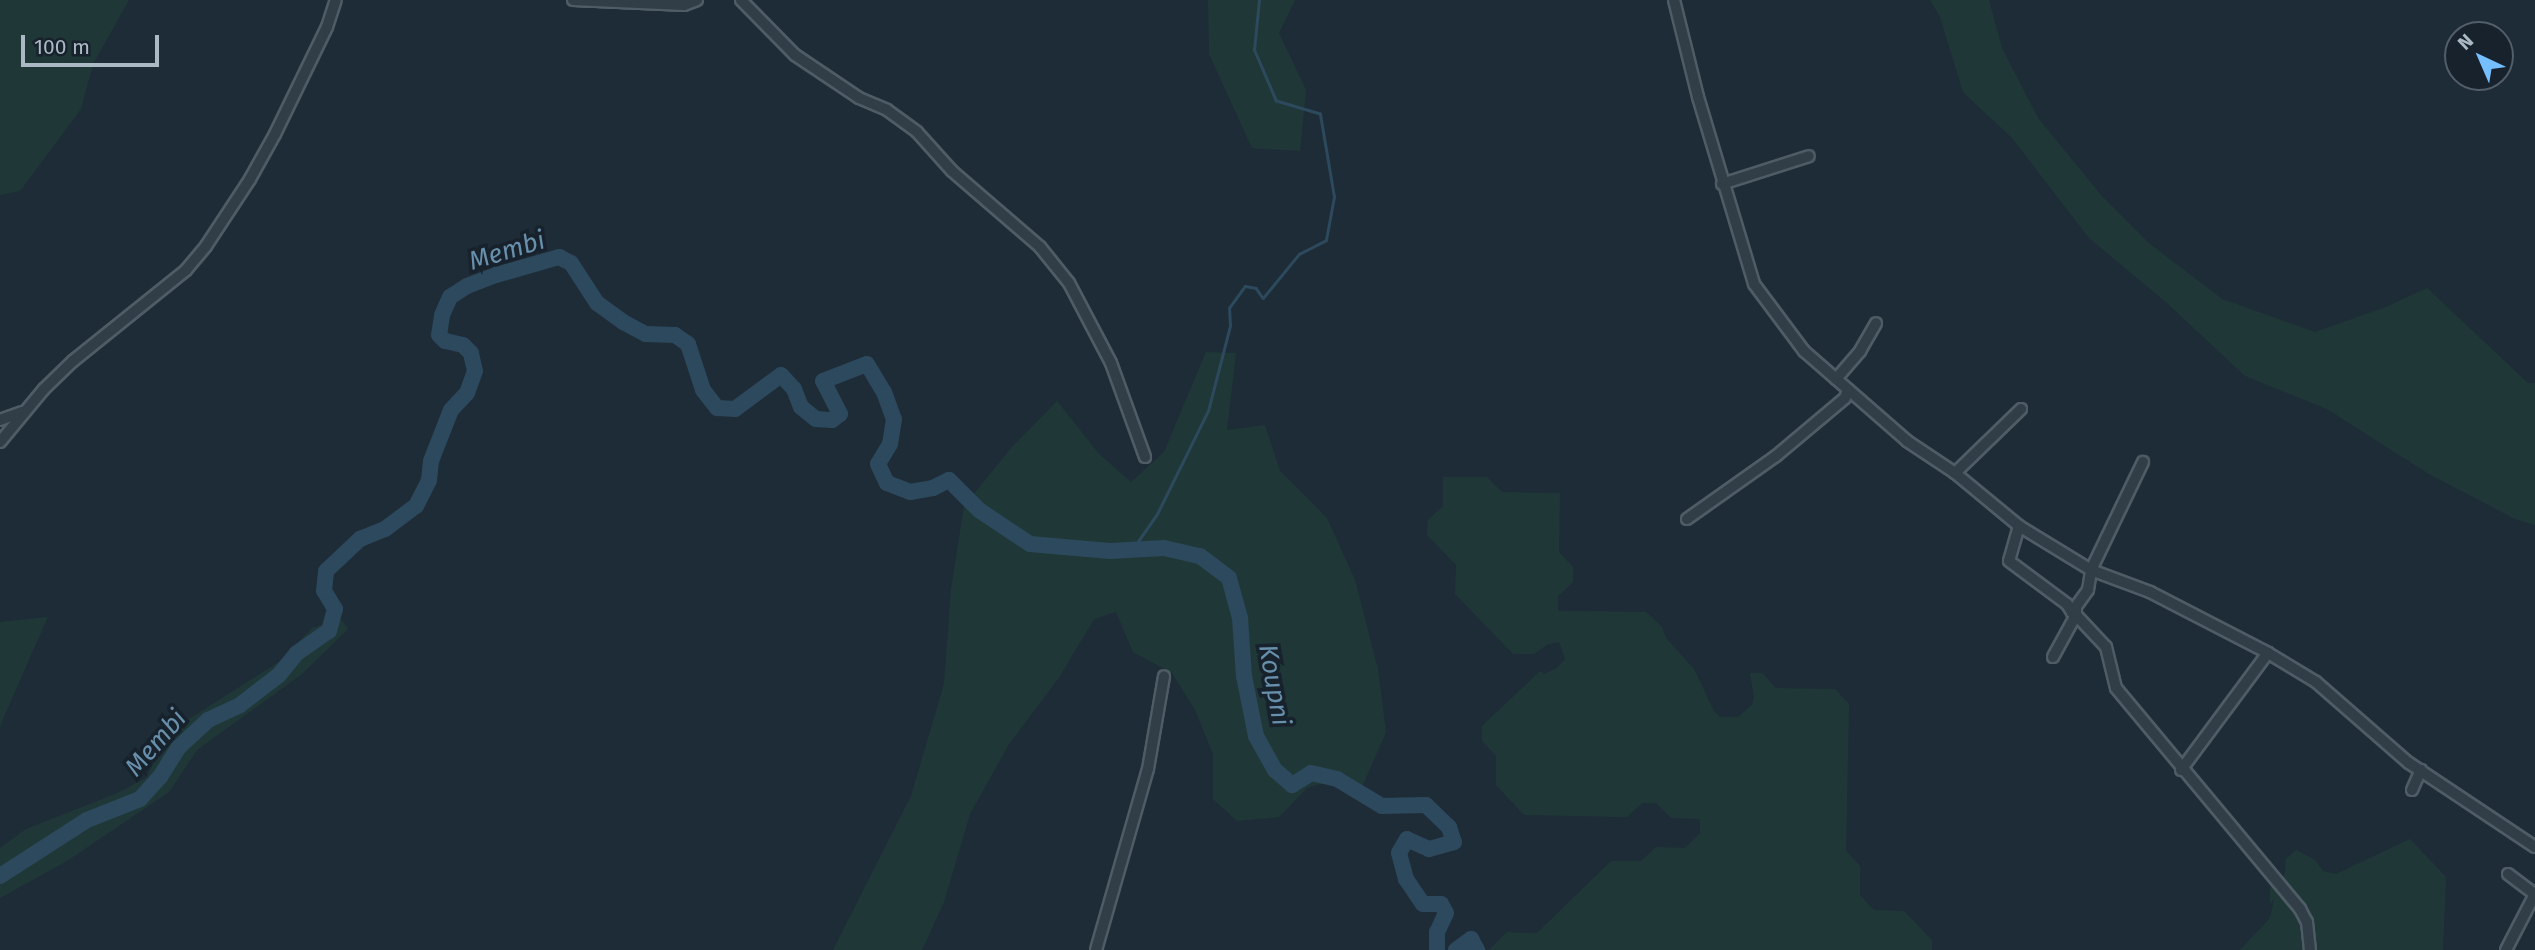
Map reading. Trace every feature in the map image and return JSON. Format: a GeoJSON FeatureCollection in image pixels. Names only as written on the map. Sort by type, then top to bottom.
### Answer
{"type":"FeatureCollection","features":[{"type":"Feature","properties":{"kind":"street"},"geometry":{"type":"LineString","coordinates":[[0,442],[24,411],[73,361],[186,270],[206,246],[250,179],[275,134],[327,27],[336,0]]}},
{"type":"Feature","properties":{"kind":"street"},"geometry":{"type":"LineString","coordinates":[[573,0],[684,5],[697,0]]}},
{"type":"Feature","properties":{"kind":"street"},"geometry":{"type":"LineString","coordinates":[[741,0],[795,55],[859,98],[887,110],[917,132],[952,172],[1040,247],[1069,283],[1111,363],[1145,457]]}},
{"type":"Feature","properties":{"kind":"street"},"geometry":{"type":"LineString","coordinates":[[1674,0],[1722,184],[1754,284],[1804,351],[1907,441],[1955,473],[2019,526],[2062,549],[2091,570],[2150,592],[2268,653],[2316,682],[2421,770],[2467,804],[2535,847]]}},
{"type":"Feature","properties":{"kind":"street"},"geometry":{"type":"LineString","coordinates":[[1722,184],[1809,156]]}},
{"type":"Feature","properties":{"kind":"street"},"geometry":{"type":"LineString","coordinates":[[1836,379],[1860,351],[1877,323]]}},
{"type":"Feature","properties":{"kind":"street"},"geometry":{"type":"LineString","coordinates":[[1687,519],[1776,456],[1845,398],[1848,390]]}},
{"type":"Feature","properties":{"kind":"street"},"geometry":{"type":"LineString","coordinates":[[1955,473],[2021,410]]}},
{"type":"Feature","properties":{"kind":"street"},"geometry":{"type":"LineString","coordinates":[[0,420],[24,411]]}},
{"type":"Feature","properties":{"kind":"street"},"geometry":{"type":"LineString","coordinates":[[2053,657],[2088,590],[2091,570],[2143,462]]}},
{"type":"Feature","properties":{"kind":"street"},"geometry":{"type":"LineString","coordinates":[[2019,526],[2009,561],[2067,604],[2106,647],[2116,688],[2181,770],[2292,898],[2307,922],[2310,950]]}},
{"type":"Feature","properties":{"kind":"street"},"geometry":{"type":"LineString","coordinates":[[2181,770],[2268,653]]}},
{"type":"Feature","properties":{"kind":"street"},"geometry":{"type":"LineString","coordinates":[[1096,950],[1147,769],[1164,676]]}},
{"type":"Feature","properties":{"kind":"street"},"geometry":{"type":"LineString","coordinates":[[2412,790],[2421,770]]}},
{"type":"Feature","properties":{"kind":"street"},"geometry":{"type":"LineString","coordinates":[[2506,950],[2535,894],[2508,874]]}},
{"type":"Feature","properties":{"kind":"green space"},"geometry":{"type":"Polygon","coordinates":[[[0,0],[129,0],[93,64],[81,109],[20,191],[0,195],[0,0]]]}},
{"type":"Feature","properties":{"kind":"green space"},"geometry":{"type":"Polygon","coordinates":[[[1208,0],[1295,0],[1279,33],[1306,90],[1300,151],[1252,148],[1209,54],[1208,0]]]}},
{"type":"Feature","properties":{"kind":"green space"},"geometry":{"type":"Polygon","coordinates":[[[1930,0],[1989,0],[2002,48],[2038,118],[2101,195],[2150,244],[2222,299],[2315,332],[2386,307],[2427,288],[2528,383],[2535,383],[2535,525],[2515,519],[2429,474],[2327,409],[2245,376],[2168,304],[2089,238],[2012,138],[1963,92],[1940,17],[1930,0]]]}},
{"type":"Feature","properties":{"kind":"green space"},"geometry":{"type":"Polygon","coordinates":[[[1206,352],[1236,353],[1227,430],[1265,425],[1280,471],[1327,518],[1355,580],[1378,669],[1386,732],[1359,794],[1340,778],[1307,788],[1279,817],[1237,821],[1213,799],[1213,754],[1195,710],[1172,673],[1133,652],[1116,612],[1094,619],[1058,679],[1009,744],[970,814],[944,902],[922,950],[833,950],[911,796],[944,684],[951,589],[964,506],[1012,447],[1057,401],[1099,454],[1131,482],[1164,452],[1206,352]]]}},
{"type":"Feature","properties":{"kind":"green space"},"geometry":{"type":"Polygon","coordinates":[[[1443,477],[1487,477],[1502,492],[1560,493],[1559,552],[1573,567],[1573,582],[1558,596],[1558,611],[1646,612],[1662,627],[1666,638],[1694,669],[1714,711],[1720,717],[1738,717],[1752,705],[1754,697],[1750,673],[1762,673],[1776,688],[1835,689],[1849,704],[1846,851],[1860,866],[1860,895],[1874,910],[1904,911],[1932,940],[1932,950],[1489,950],[1507,932],[1537,933],[1611,861],[1641,861],[1656,847],[1685,848],[1700,833],[1700,819],[1671,818],[1656,803],[1642,803],[1627,817],[1524,815],[1496,785],[1496,756],[1482,741],[1482,726],[1540,671],[1544,674],[1557,668],[1565,659],[1559,642],[1548,644],[1534,654],[1513,654],[1455,594],[1456,565],[1427,535],[1428,520],[1443,506],[1443,477]]]}},
{"type":"Feature","properties":{"kind":"green space"},"geometry":{"type":"Polygon","coordinates":[[[48,617],[34,648],[0,726],[0,622],[48,617]]]}},
{"type":"Feature","properties":{"kind":"green space"},"geometry":{"type":"Polygon","coordinates":[[[341,619],[348,629],[302,674],[197,750],[169,792],[67,861],[0,898],[0,848],[26,829],[115,794],[146,778],[170,731],[279,662],[312,628],[341,619]]]}},
{"type":"Feature","properties":{"kind":"green space"},"geometry":{"type":"Polygon","coordinates":[[[2410,839],[2446,877],[2443,950],[2240,950],[2270,918],[2274,899],[2270,904],[2270,888],[2285,874],[2286,859],[2296,850],[2315,860],[2323,871],[2336,874],[2410,839]]]}},
{"type":"Feature","properties":{"kind":"waterway"},"geometry":{"type":"LineString","coordinates":[[1132,550],[1157,514],[1208,411],[1230,326],[1229,308],[1245,286],[1256,288],[1263,298],[1299,254],[1326,240],[1334,197],[1320,114],[1276,101],[1254,50],[1259,0]]}},
{"type":"Feature","properties":{"kind":"waterway","name":"Membi"},"geometry":{"type":"LineString","coordinates":[[0,876],[87,820],[140,799],[160,777],[178,748],[208,720],[240,705],[279,675],[297,653],[329,631],[335,609],[324,591],[326,571],[360,539],[385,529],[416,506],[429,480],[431,461],[451,410],[467,393],[475,371],[471,353],[463,345],[445,341],[439,335],[442,315],[450,297],[467,286],[496,275],[559,257],[571,263],[597,303],[623,322],[646,334],[675,335],[688,344],[703,390],[717,408],[735,409],[781,375],[794,389],[801,407],[816,419],[832,420],[840,414],[823,381],[867,364],[884,392],[894,419],[890,444],[878,464],[887,483],[910,492],[933,488],[949,480],[979,510],[1030,544],[1110,551],[1164,548],[1200,556],[1229,578],[1240,618],[1244,676],[1256,736],[1275,770],[1292,785],[1311,773],[1337,779],[1382,806],[1426,805],[1449,827],[1454,842],[1429,849],[1407,839],[1399,853],[1406,879],[1423,904],[1441,904],[1446,913],[1437,932],[1437,950]]}},
{"type":"Feature","properties":{"kind":"waterway","name":"Koupni"},"geometry":{"type":"LineString","coordinates":[[1456,950],[1471,939],[1477,950]]}}]}
